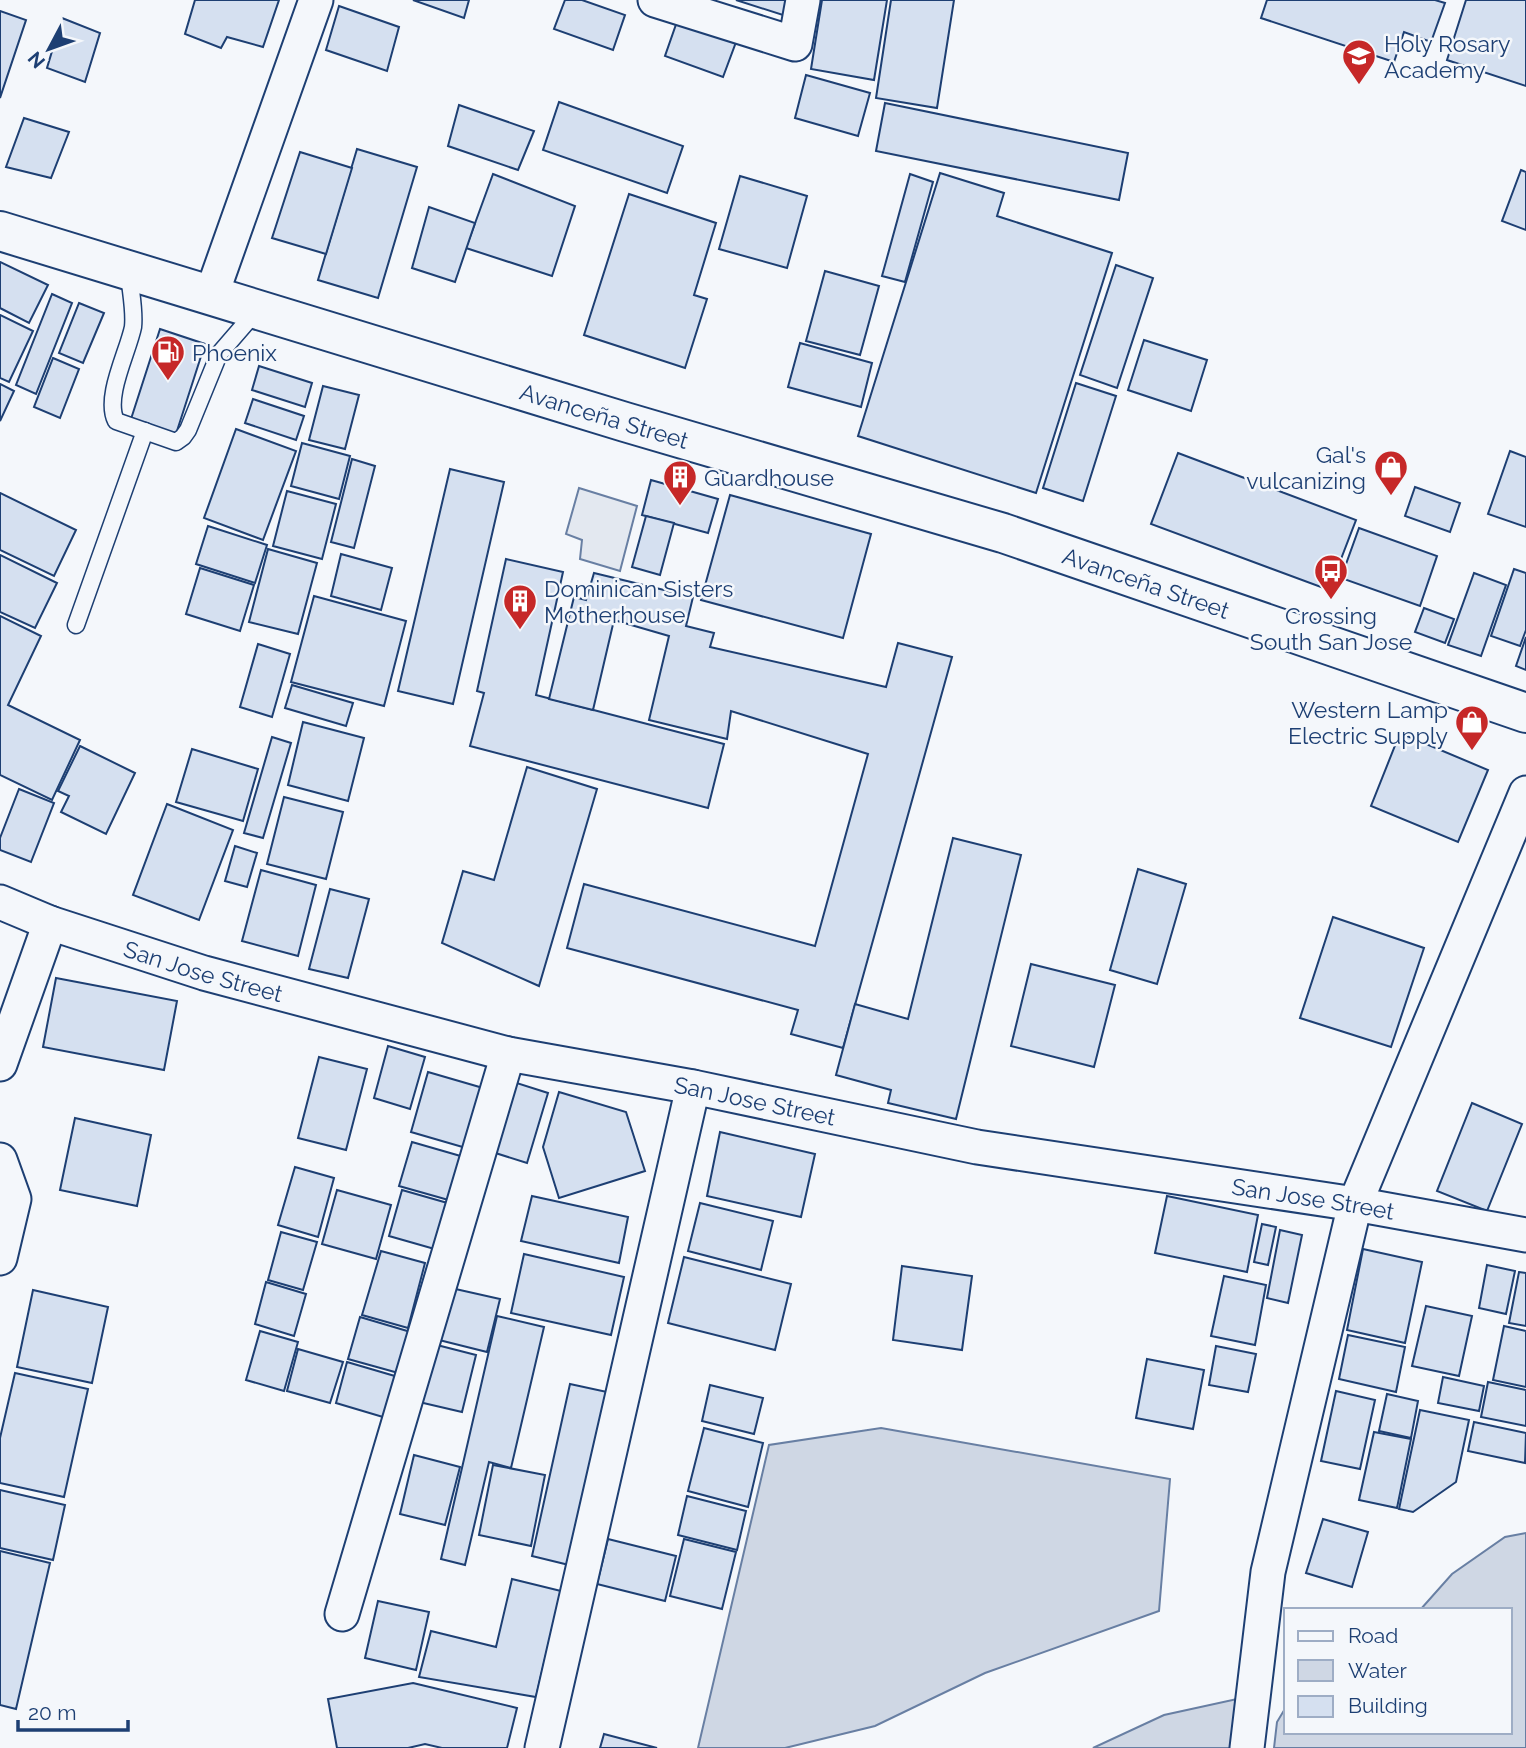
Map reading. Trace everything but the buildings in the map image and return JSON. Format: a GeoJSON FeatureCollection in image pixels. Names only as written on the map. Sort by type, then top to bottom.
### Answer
{"type":"FeatureCollection","features":[{"type":"Feature","properties":{"kind":"main road","name":"Avanceña Street"},"geometry":{"type":"LineString","coordinates":[[0,231],[625,422],[1003,533],[1526,713]]}},
{"type":"Feature","properties":{"kind":"street"},"geometry":{"type":"LineString","coordinates":[[211,296],[316,0]]}},
{"type":"Feature","properties":{"kind":"street"},"geometry":{"type":"LineString","coordinates":[[655,0],[795,44],[803,0]]}},
{"type":"Feature","properties":{"kind":"street"},"geometry":{"type":"LineString","coordinates":[[1247,1748],[1268,1572],[1355,1204],[1526,793]]}},
{"type":"Feature","properties":{"kind":"street","name":"San Jose Street"},"geometry":{"type":"LineString","coordinates":[[0,902],[50,923],[204,973],[508,1054],[693,1087],[977,1147],[1355,1204],[1526,1235]]}},
{"type":"Feature","properties":{"kind":"street"},"geometry":{"type":"LineString","coordinates":[[0,1064],[50,923]]}},
{"type":"Feature","properties":{"kind":"street"},"geometry":{"type":"LineString","coordinates":[[342,1614],[508,1054]]}},
{"type":"Feature","properties":{"kind":"street"},"geometry":{"type":"LineString","coordinates":[[542,1748],[693,1087]]}},
{"type":"Feature","properties":{"kind":"street"},"geometry":{"type":"LineString","coordinates":[[0,1160],[13,1199],[0,1258]]}},
{"type":"Feature","properties":{"kind":"lane"},"geometry":{"type":"LineString","coordinates":[[128,270],[133,324],[112,407],[116,421],[176,442],[183,437],[219,354],[257,310]]}},
{"type":"Feature","properties":{"kind":"lane"},"geometry":{"type":"LineString","coordinates":[[76,625],[145,431]]}},
{"type":"Feature","properties":{"kind":"shaded area"},"geometry":{"type":"Polygon","coordinates":[[[579,488],[637,506],[620,571],[580,559],[582,540],[566,534],[579,488]]]}},
{"type":"Feature","properties":{"kind":"water"},"geometry":{"type":"Polygon","coordinates":[[[881,1428],[1170,1479],[1159,1611],[985,1673],[875,1726],[785,1748],[698,1748],[769,1445],[881,1428]]]}},
{"type":"Feature","properties":{"kind":"water"},"geometry":{"type":"Polygon","coordinates":[[[1526,1533],[1526,1748],[1274,1748],[1277,1722],[1284,1710],[1284,1734],[1512,1734],[1512,1608],[1422,1608],[1452,1574],[1505,1537],[1526,1533]]]}},
{"type":"Feature","properties":{"kind":"water"},"geometry":{"type":"Polygon","coordinates":[[[1237,1699],[1231,1748],[1093,1748],[1164,1715],[1237,1699]]]}},
{"type":"Feature","properties":{"kind":"place","name":"Holy Rosary Academy"},"geometry":{"type":"Point","coordinates":[1359,86]}},
{"type":"Feature","properties":{"kind":"place","name":"Phoenix"},"geometry":{"type":"Point","coordinates":[168,382]}},
{"type":"Feature","properties":{"kind":"place","name":"Gal's vulcanizing"},"geometry":{"type":"Point","coordinates":[1391,497]}},
{"type":"Feature","properties":{"kind":"place","name":"Guardhouse"},"geometry":{"type":"Point","coordinates":[680,507]}},
{"type":"Feature","properties":{"kind":"place","name":"Crossing South San Jose"},"geometry":{"type":"Point","coordinates":[1331,601]}},
{"type":"Feature","properties":{"kind":"place","name":"Dominican Sisters Motherhouse"},"geometry":{"type":"Point","coordinates":[520,631]}},
{"type":"Feature","properties":{"kind":"place","name":"Western Lamp Electric Supply"},"geometry":{"type":"Point","coordinates":[1472,752]}}]}
